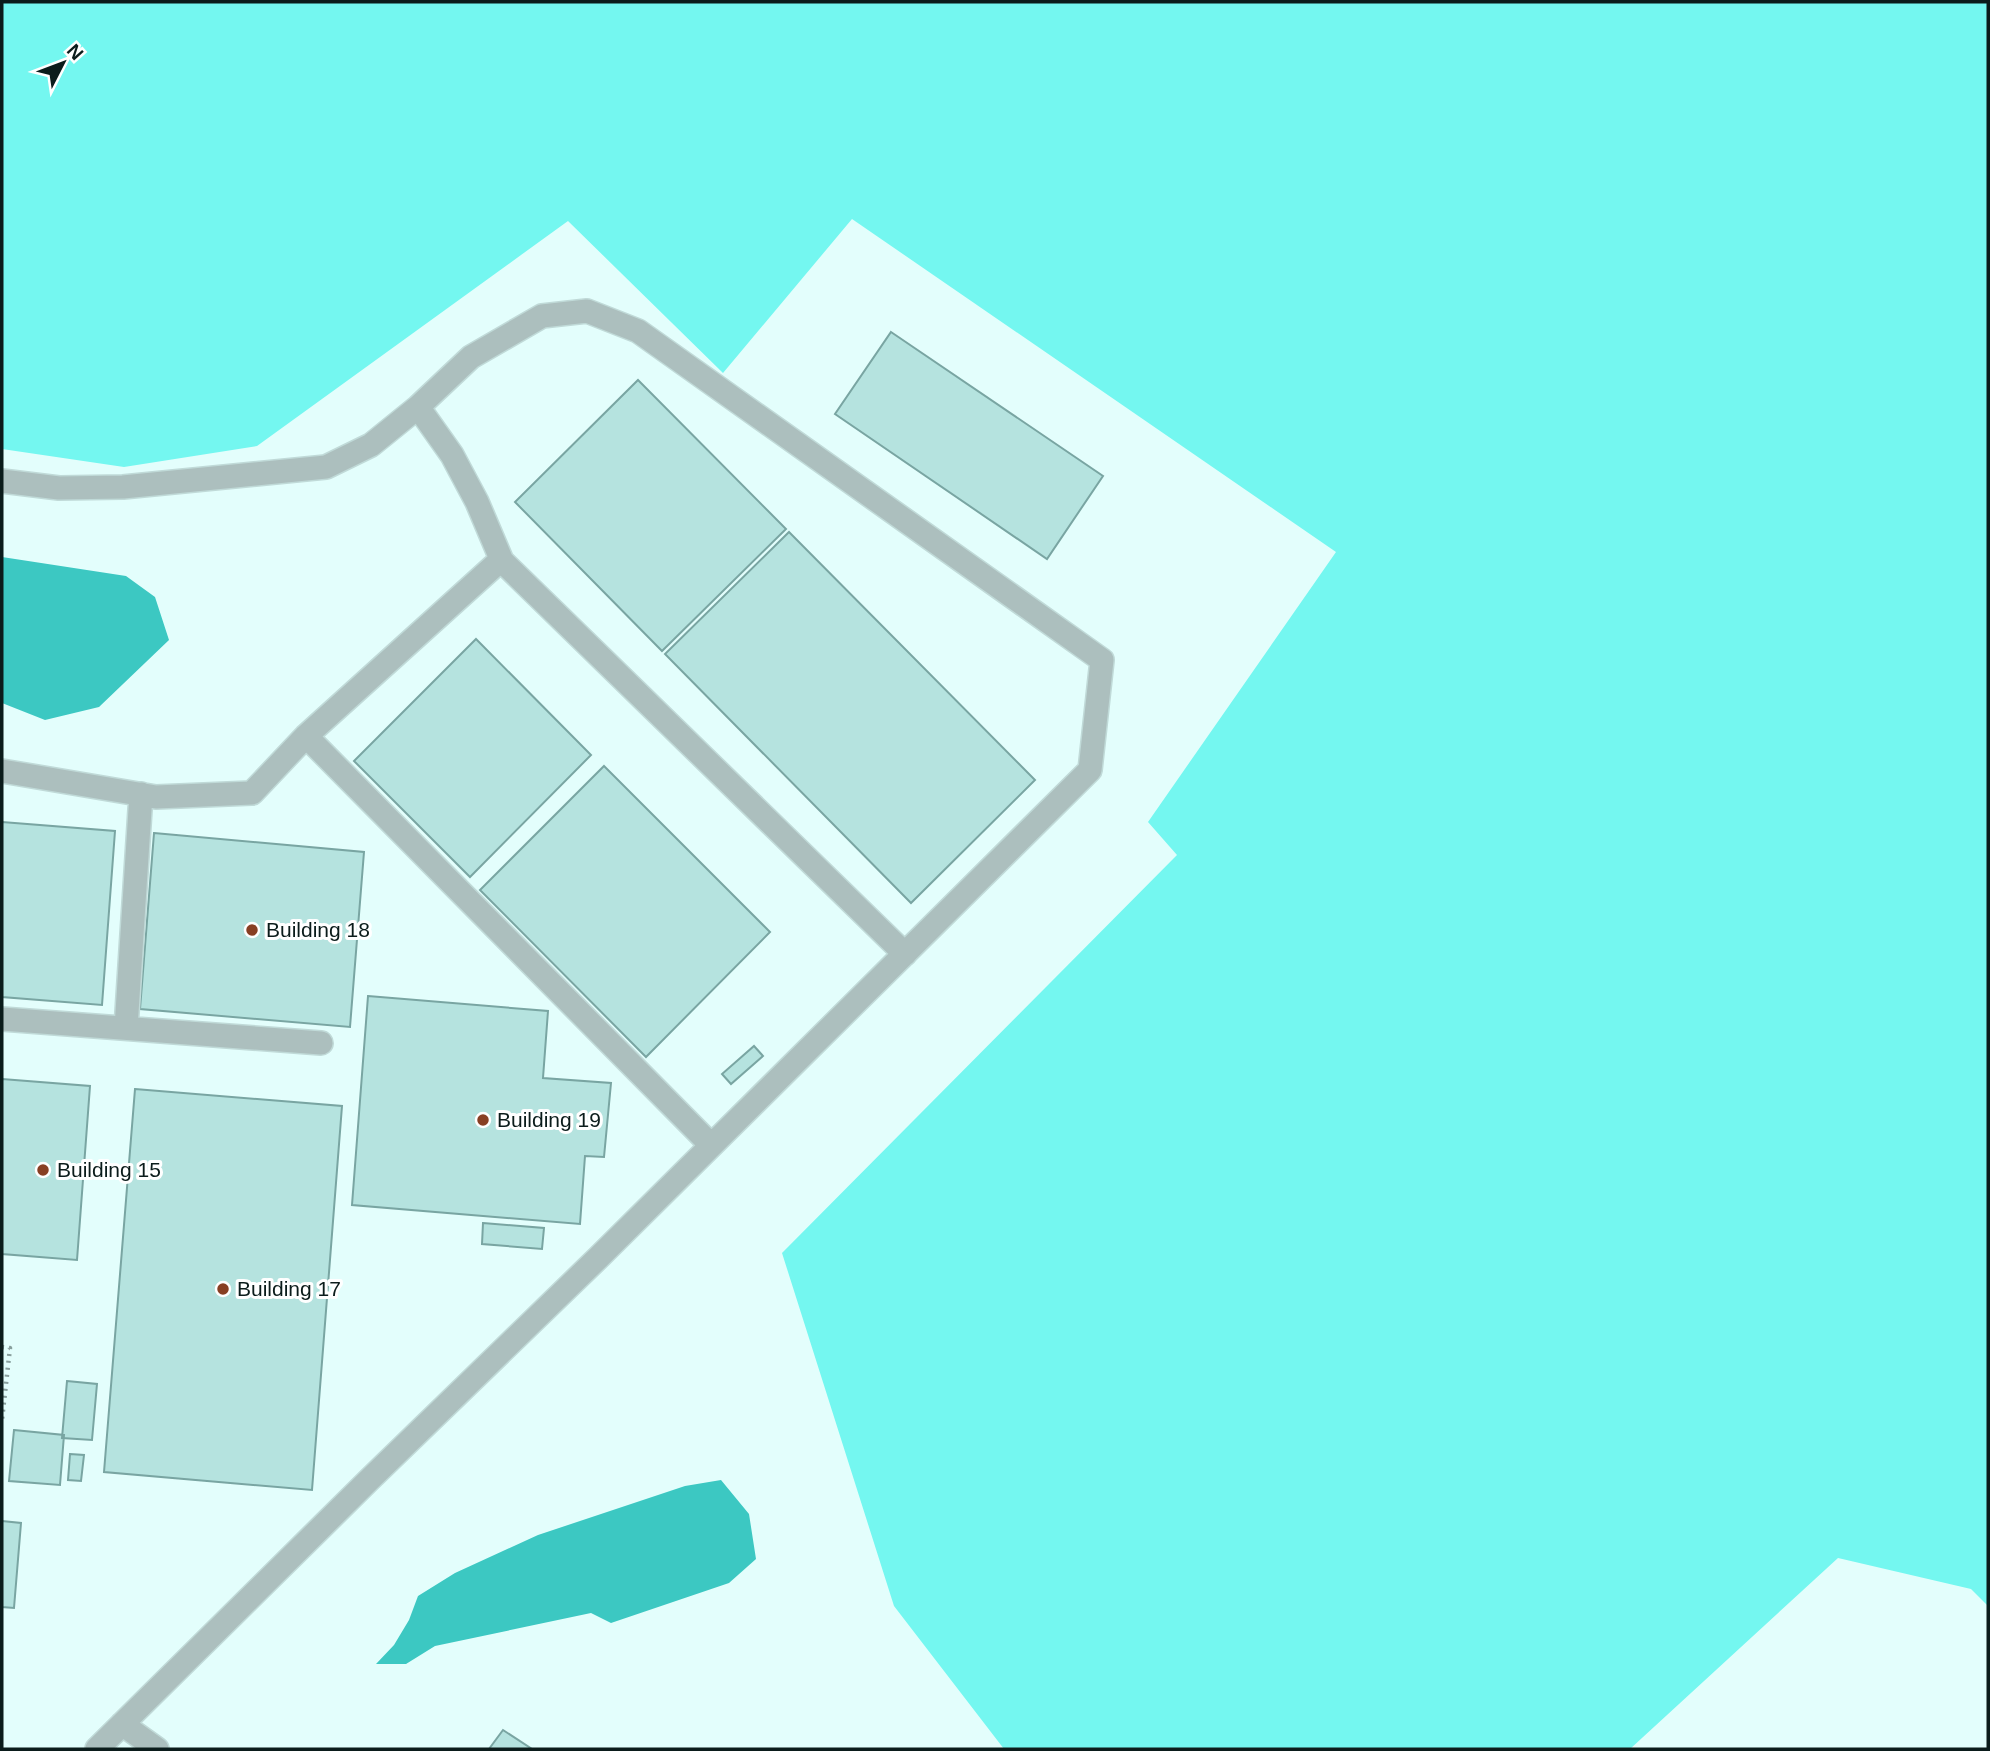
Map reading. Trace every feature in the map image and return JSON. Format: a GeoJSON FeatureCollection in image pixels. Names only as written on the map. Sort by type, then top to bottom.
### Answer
{"type":"FeatureCollection","features":[{"type":"Feature","properties":{"kind":"lane"},"geometry":{"type":"LineString","coordinates":[[2,481],[59,488],[123,487],[326,467],[371,444],[418,407],[471,357],[542,316],[587,311],[638,331],[1102,660],[1090,770],[97,1749]]}},
{"type":"Feature","properties":{"kind":"lane"},"geometry":{"type":"LineString","coordinates":[[418,407],[452,455],[477,502],[502,561],[905,954]]}},
{"type":"Feature","properties":{"kind":"lane"},"geometry":{"type":"LineString","coordinates":[[2,771],[156,797],[252,793],[306,736],[502,561]]}},
{"type":"Feature","properties":{"kind":"lane"},"geometry":{"type":"LineString","coordinates":[[306,736],[711,1145]]}},
{"type":"Feature","properties":{"kind":"lane"},"geometry":{"type":"LineString","coordinates":[[126,1028],[141,794]]}},
{"type":"Feature","properties":{"kind":"lane"},"geometry":{"type":"LineString","coordinates":[[2,1019],[321,1043]]}},
{"type":"Feature","properties":{"kind":"lane"},"geometry":{"type":"LineString","coordinates":[[122,1724],[157,1749]]}},
{"type":"Feature","properties":{"kind":"path"},"geometry":{"type":"LineString","coordinates":[[2,1346],[10,1348],[2,1420]]}},
{"type":"Feature","properties":{"kind":"shaded area"},"geometry":{"type":"Polygon","coordinates":[[[2,2],[1988,2],[1988,1606],[1971,1589],[1838,1558],[1630,1749],[1004,1749],[894,1606],[782,1253],[1177,855],[1148,822],[1336,552],[852,219],[723,373],[568,221],[257,446],[124,467],[2,449],[2,2]]]}},
{"type":"Feature","properties":{"kind":"shaded area"},"geometry":{"type":"Polygon","coordinates":[[[2,557],[126,576],[155,597],[169,640],[99,707],[45,720],[2,703],[2,557]]]}},
{"type":"Feature","properties":{"kind":"shaded area"},"geometry":{"type":"Polygon","coordinates":[[[721,1480],[749,1514],[756,1559],[729,1583],[611,1623],[591,1613],[435,1646],[406,1664],[376,1664],[394,1645],[409,1620],[418,1596],[455,1573],[538,1535],[685,1486],[721,1480]]]}},
{"type":"Feature","properties":{"kind":"building"},"geometry":{"type":"Polygon","coordinates":[[[891,332],[1103,476],[1047,559],[835,414],[891,332]]]}},
{"type":"Feature","properties":{"kind":"building"},"geometry":{"type":"Polygon","coordinates":[[[638,380],[786,529],[662,651],[515,502],[638,380]]]}},
{"type":"Feature","properties":{"kind":"building"},"geometry":{"type":"Polygon","coordinates":[[[789,532],[1035,780],[911,903],[665,654],[789,532]]]}},
{"type":"Feature","properties":{"kind":"building"},"geometry":{"type":"Polygon","coordinates":[[[476,639],[591,755],[470,877],[354,761],[476,639]]]}},
{"type":"Feature","properties":{"kind":"building"},"geometry":{"type":"Polygon","coordinates":[[[604,766],[770,932],[646,1057],[480,890],[604,766]]]}},
{"type":"Feature","properties":{"kind":"building"},"geometry":{"type":"Polygon","coordinates":[[[2,822],[115,831],[102,1005],[2,997],[2,822]]]}},
{"type":"Feature","properties":{"kind":"building","name":"Building 18"},"geometry":{"type":"Polygon","coordinates":[[[154,833],[364,852],[350,1027],[140,1009],[154,833]]]}},
{"type":"Feature","properties":{"kind":"building","name":"Building 19"},"geometry":{"type":"Polygon","coordinates":[[[368,996],[548,1011],[543,1078],[611,1083],[604,1157],[585,1156],[580,1224],[352,1205],[368,996]]]}},
{"type":"Feature","properties":{"kind":"building"},"geometry":{"type":"Polygon","coordinates":[[[754,1046],[763,1056],[731,1084],[722,1074],[754,1046]]]}},
{"type":"Feature","properties":{"kind":"building","name":"Building 15"},"geometry":{"type":"Polygon","coordinates":[[[2,1079],[90,1086],[77,1260],[2,1254],[2,1079]]]}},
{"type":"Feature","properties":{"kind":"building","name":"Building 17"},"geometry":{"type":"Polygon","coordinates":[[[135,1089],[342,1106],[312,1490],[104,1472],[135,1089]]]}},
{"type":"Feature","properties":{"kind":"building"},"geometry":{"type":"Polygon","coordinates":[[[483,1223],[544,1228],[542,1249],[482,1244],[483,1223]]]}},
{"type":"Feature","properties":{"kind":"building"},"geometry":{"type":"Polygon","coordinates":[[[67,1381],[97,1384],[92,1440],[62,1438],[67,1381]]]}},
{"type":"Feature","properties":{"kind":"building"},"geometry":{"type":"Polygon","coordinates":[[[14,1430],[64,1435],[60,1485],[9,1481],[14,1430]]]}},
{"type":"Feature","properties":{"kind":"building"},"geometry":{"type":"Polygon","coordinates":[[[70,1454],[84,1455],[81,1481],[68,1480],[70,1454]]]}},
{"type":"Feature","properties":{"kind":"building"},"geometry":{"type":"Polygon","coordinates":[[[2,1521],[21,1523],[14,1608],[2,1607],[2,1521]]]}},
{"type":"Feature","properties":{"kind":"building"},"geometry":{"type":"Polygon","coordinates":[[[503,1730],[532,1749],[489,1749],[503,1730]]]}},
{"type":"Feature","properties":{"kind":"place","name":"Building 18"},"geometry":{"type":"Point","coordinates":[252,930]}},
{"type":"Feature","properties":{"kind":"place","name":"Building 19"},"geometry":{"type":"Point","coordinates":[483,1120]}},
{"type":"Feature","properties":{"kind":"place","name":"Building 15"},"geometry":{"type":"Point","coordinates":[43,1170]}},
{"type":"Feature","properties":{"kind":"place","name":"Building 17"},"geometry":{"type":"Point","coordinates":[223,1289]}}]}
